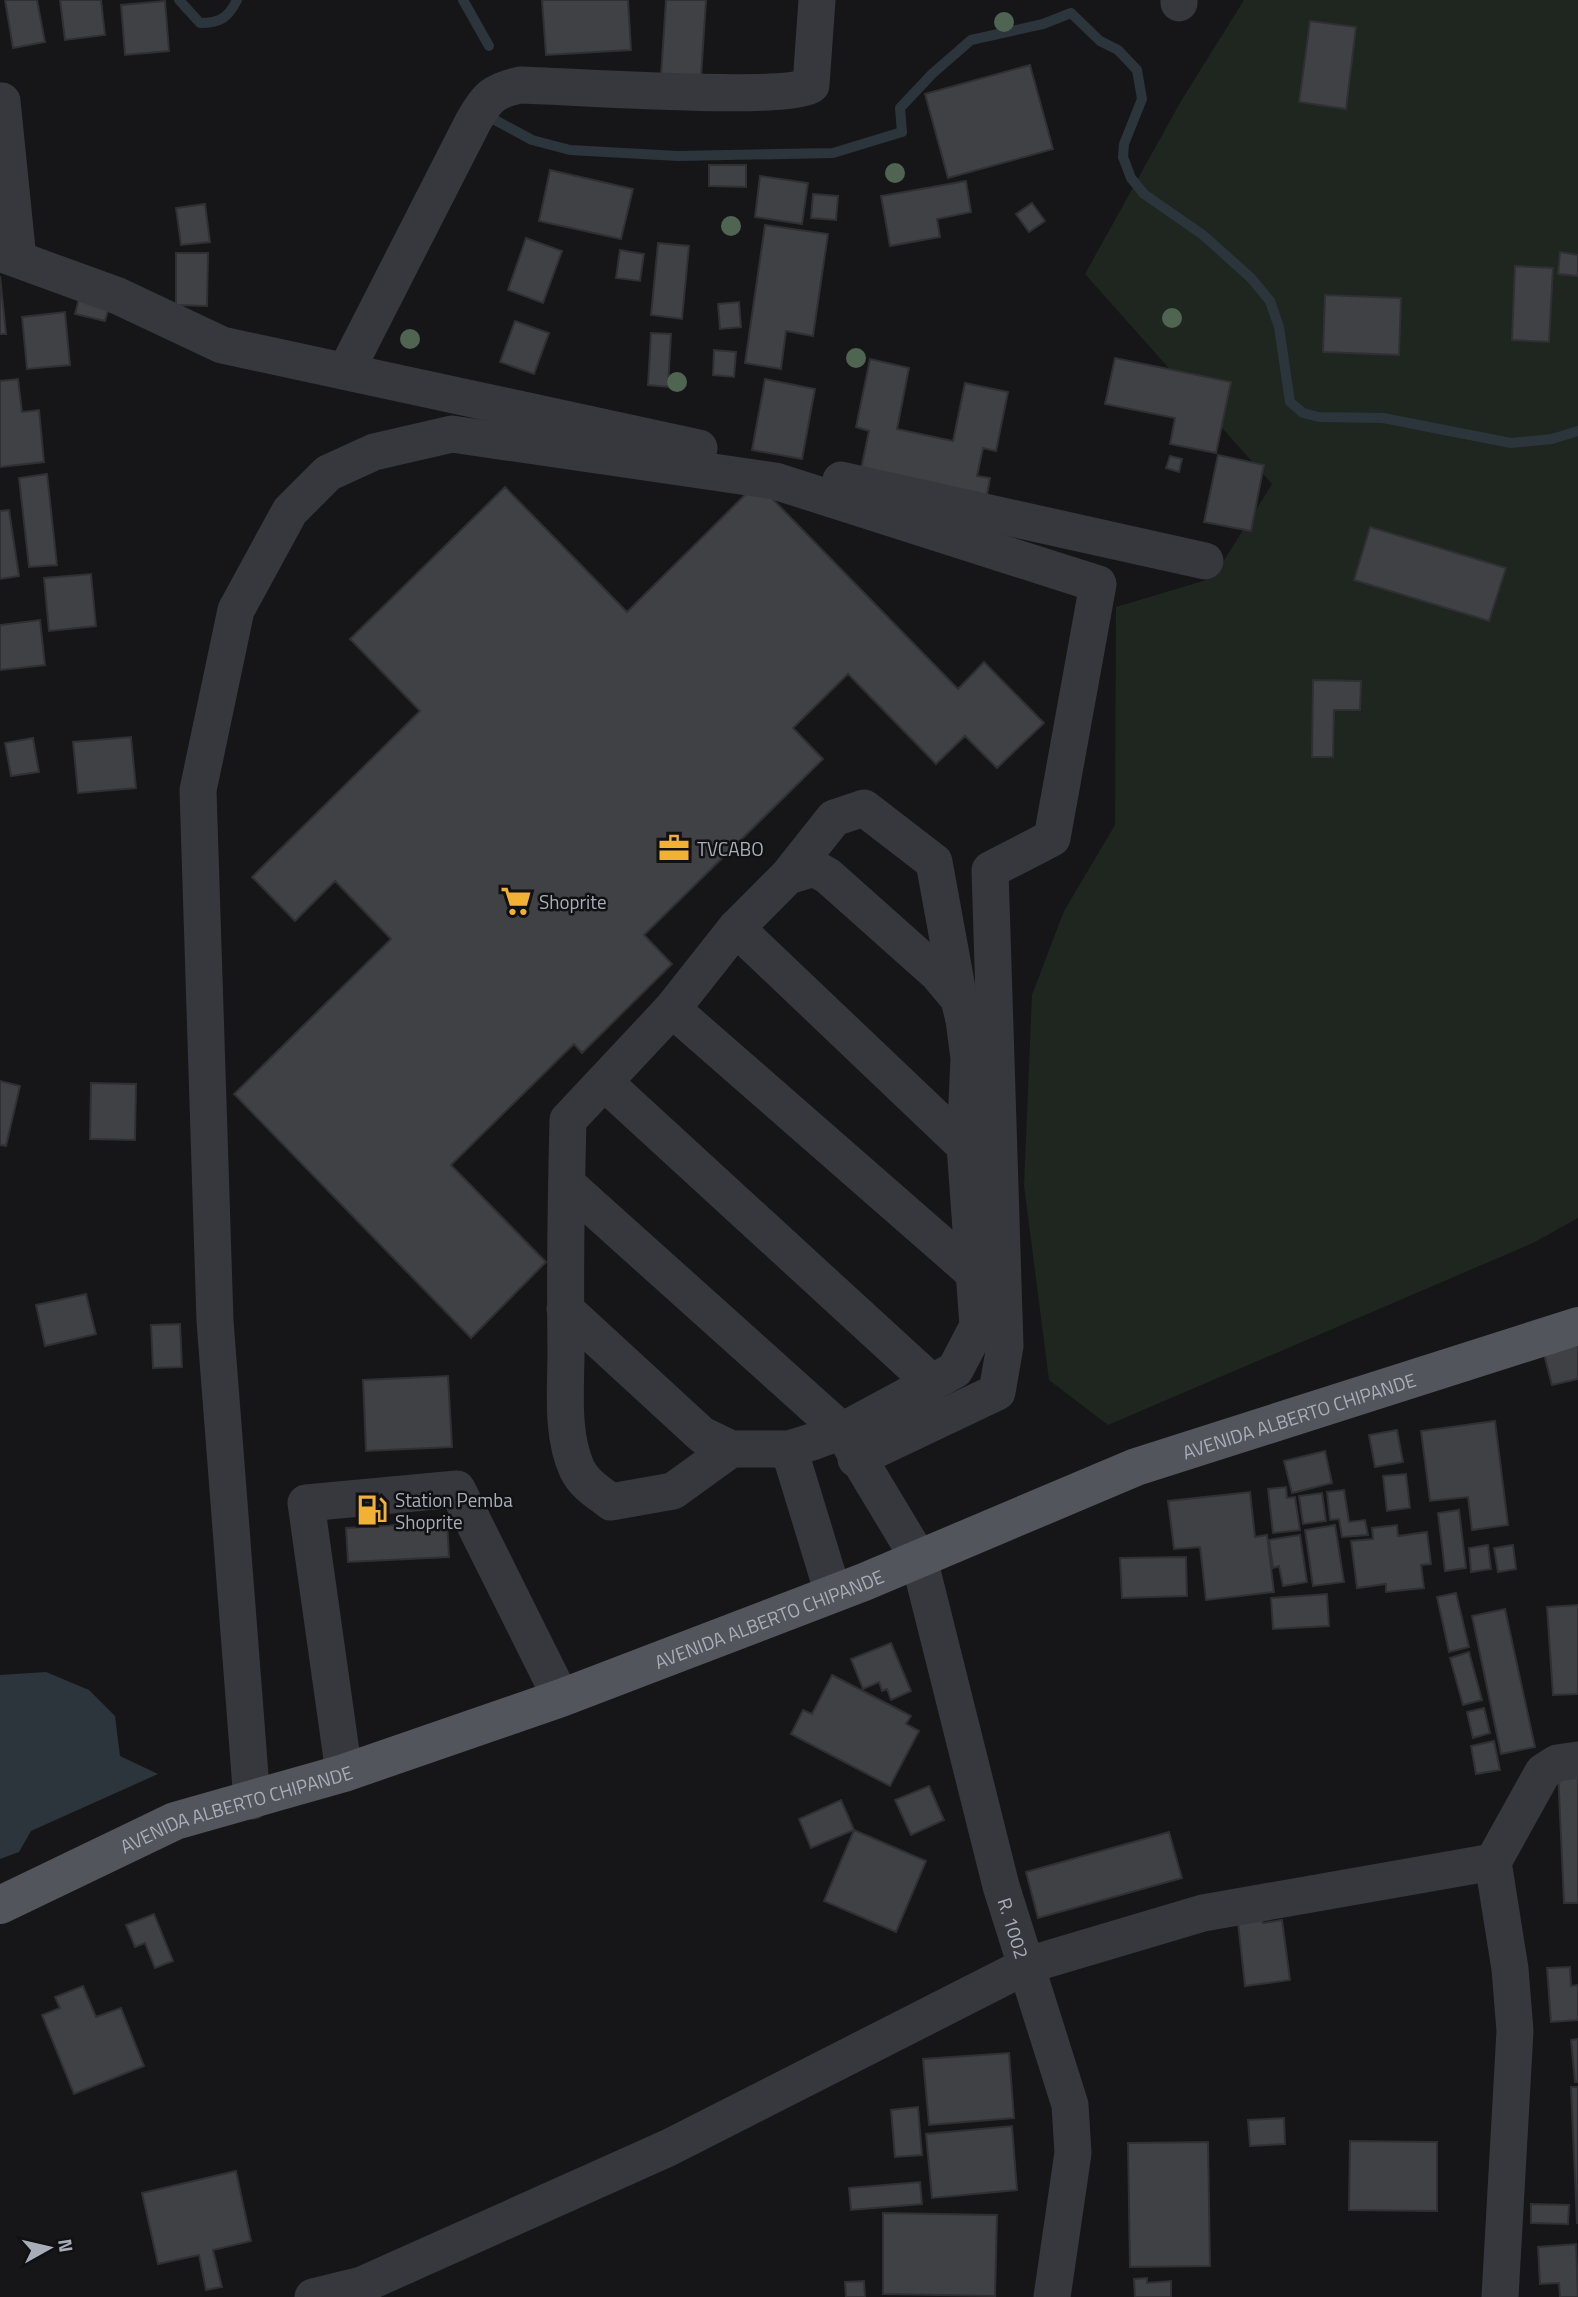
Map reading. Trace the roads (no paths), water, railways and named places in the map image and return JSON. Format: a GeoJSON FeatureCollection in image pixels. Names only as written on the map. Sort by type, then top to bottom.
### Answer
{"type":"FeatureCollection","features":[{"type":"Feature","properties":{"kind":"main road"},"geometry":{"type":"LineString","coordinates":[[1542,1336],[1578,1304]]}},
{"type":"Feature","properties":{"kind":"main road"},"geometry":{"type":"LineString","coordinates":[[1542,1336],[1578,1318]]}},
{"type":"Feature","properties":{"kind":"main road"},"geometry":{"type":"LineString","coordinates":[[1542,1336],[1578,1326]]}},
{"type":"Feature","properties":{"kind":"main road","name":"AVENIDA ALBERTO CHIPANDE"},"geometry":{"type":"LineString","coordinates":[[0,1905],[175,1821],[344,1773],[561,1698],[919,1559],[1136,1467],[1542,1336]]}},
{"type":"Feature","properties":{"kind":"street"},"geometry":{"type":"LineString","coordinates":[[347,369],[473,122],[483,104],[497,90],[520,85],[757,92],[802,90],[811,85],[817,0]]}},
{"type":"Feature","properties":{"kind":"street"},"geometry":{"type":"LineString","coordinates":[[2,101],[9,256],[118,296],[222,345],[347,369],[1205,561]]}},
{"type":"Feature","properties":{"kind":"street"},"geometry":{"type":"LineString","coordinates":[[252,1801],[215,1321],[198,790],[236,610],[290,511],[328,473],[374,452],[452,434],[775,481],[1098,584],[1052,838],[990,870],[1005,1346],[997,1392],[849,1445],[731,1450],[702,1435],[565,1309]]}},
{"type":"Feature","properties":{"kind":"street"},"geometry":{"type":"LineString","coordinates":[[731,1450],[673,1491],[611,1502],[588,1485],[577,1468],[566,1422],[568,1120],[672,1009],[736,928],[788,876],[834,818],[864,808],[934,862],[969,1058],[965,1146],[978,1326],[955,1370],[931,1382],[849,1445]]}},
{"type":"Feature","properties":{"kind":"street"},"geometry":{"type":"LineString","coordinates":[[788,876],[814,868],[828,876],[938,974],[959,999]]}},
{"type":"Feature","properties":{"kind":"street"},"geometry":{"type":"LineString","coordinates":[[736,928],[965,1146]]}},
{"type":"Feature","properties":{"kind":"street"},"geometry":{"type":"LineString","coordinates":[[672,1009],[974,1273]]}},
{"type":"Feature","properties":{"kind":"street"},"geometry":{"type":"LineString","coordinates":[[604,1082],[931,1382]]}},
{"type":"Feature","properties":{"kind":"street","name":"R. 1002"},"geometry":{"type":"LineString","coordinates":[[567,1184],[849,1445],[919,1559],[1001,1886],[1070,2105],[1073,2153],[1052,2297]]}},
{"type":"Feature","properties":{"kind":"street"},"geometry":{"type":"LineString","coordinates":[[789,1449],[833,1593]]}},
{"type":"Feature","properties":{"kind":"street"},"geometry":{"type":"LineString","coordinates":[[344,1773],[306,1503],[457,1489],[561,1698]]}},
{"type":"Feature","properties":{"kind":"street"},"geometry":{"type":"LineString","coordinates":[[1500,2297],[1515,2031],[1510,1969],[1493,1862],[1543,1772],[1557,1763],[1578,1760]]}},
{"type":"Feature","properties":{"kind":"street"},"geometry":{"type":"LineString","coordinates":[[313,2297],[362,2285],[668,2148],[1028,1965],[1203,1913],[1493,1862]]}},
{"type":"Feature","properties":{"kind":"waterway"},"geometry":{"type":"LineString","coordinates":[[179,0],[200,23],[223,18],[237,0]]}},
{"type":"Feature","properties":{"kind":"waterway"},"geometry":{"type":"LineString","coordinates":[[463,0],[489,46]]}},
{"type":"Feature","properties":{"kind":"waterway"},"geometry":{"type":"LineString","coordinates":[[495,120],[532,140],[570,150],[678,156],[833,153],[902,132],[900,108],[932,74],[971,40],[1043,24],[1071,13],[1100,41],[1118,50],[1137,70],[1142,99],[1124,144],[1123,157],[1131,178],[1144,194],[1203,235],[1251,278],[1270,301],[1279,327],[1290,402],[1303,413],[1319,417],[1383,418],[1511,443],[1552,439],[1578,431]]}},
{"type":"Feature","properties":{"kind":"place","name":"TVCABO"},"geometry":{"type":"Point","coordinates":[674,848]}},
{"type":"Feature","properties":{"kind":"place","name":"Shoprite"},"geometry":{"type":"Point","coordinates":[516,901]}},
{"type":"Feature","properties":{"kind":"place","name":"Station Pemba Shoprite"},"geometry":{"type":"Point","coordinates":[372,1510]}}]}
